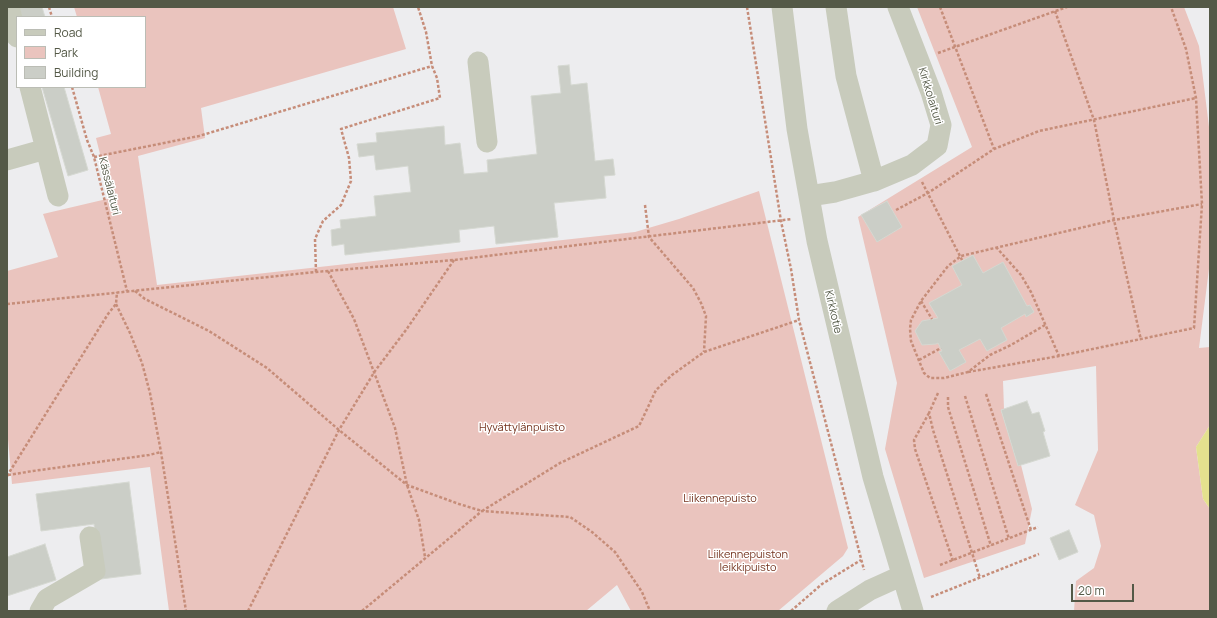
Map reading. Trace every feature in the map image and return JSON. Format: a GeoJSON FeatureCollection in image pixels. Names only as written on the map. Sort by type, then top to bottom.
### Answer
{"type":"FeatureCollection","features":[{"type":"Feature","properties":{"kind":"street","name":"Kirkkotie"},"geometry":{"type":"LineString","coordinates":[[782,7],[797,129],[811,207],[873,477],[912,611]]}},
{"type":"Feature","properties":{"kind":"street"},"geometry":{"type":"LineString","coordinates":[[836,7],[846,76],[874,180]]}},
{"type":"Feature","properties":{"kind":"street","name":"Kirkkolaituri"},"geometry":{"type":"LineString","coordinates":[[811,207],[835,192],[874,180],[912,165],[937,146],[941,125],[931,92],[898,7]]}},
{"type":"Feature","properties":{"kind":"street"},"geometry":{"type":"LineString","coordinates":[[478,62],[487,142]]}},
{"type":"Feature","properties":{"kind":"street"},"geometry":{"type":"LineString","coordinates":[[30,88],[58,196]]}},
{"type":"Feature","properties":{"kind":"street"},"geometry":{"type":"LineString","coordinates":[[7,160],[46,149]]}},
{"type":"Feature","properties":{"kind":"street"},"geometry":{"type":"LineString","coordinates":[[40,611],[47,599],[95,571],[90,537]]}},
{"type":"Feature","properties":{"kind":"street"},"geometry":{"type":"LineString","coordinates":[[837,611],[870,590],[902,576]]}},
{"type":"Feature","properties":{"kind":"path"},"geometry":{"type":"LineString","coordinates":[[316,272],[315,239],[322,221],[341,204],[351,181],[349,158],[342,129],[440,98],[437,78],[432,66],[426,32],[418,7]]}},
{"type":"Feature","properties":{"kind":"path"},"geometry":{"type":"LineString","coordinates":[[748,7],[781,221],[791,269],[799,320],[864,570]]}},
{"type":"Feature","properties":{"kind":"path"},"geometry":{"type":"LineString","coordinates":[[940,7],[994,149]]}},
{"type":"Feature","properties":{"kind":"path"},"geometry":{"type":"LineString","coordinates":[[919,60],[1067,7]]}},
{"type":"Feature","properties":{"kind":"path"},"geometry":{"type":"LineString","coordinates":[[1171,7],[1186,49],[1196,98],[1202,204],[1194,328],[1141,340],[968,372],[944,378],[930,378],[924,373],[911,341],[911,320],[929,288],[948,266],[960,256],[1114,220],[1202,204]]}},
{"type":"Feature","properties":{"kind":"path"},"geometry":{"type":"LineString","coordinates":[[1055,11],[1094,120],[1114,220],[1141,340]]}},
{"type":"Feature","properties":{"kind":"path"},"geometry":{"type":"LineString","coordinates":[[94,157],[199,136],[432,66]]}},
{"type":"Feature","properties":{"kind":"path","name":"Kässälaituri"},"geometry":{"type":"LineString","coordinates":[[72,88],[87,140],[94,157],[127,291]]}},
{"type":"Feature","properties":{"kind":"path"},"geometry":{"type":"LineString","coordinates":[[896,210],[928,192],[994,149],[1040,131],[1196,98]]}},
{"type":"Feature","properties":{"kind":"path"},"geometry":{"type":"LineString","coordinates":[[912,165],[928,192],[962,260]]}},
{"type":"Feature","properties":{"kind":"path"},"geometry":{"type":"LineString","coordinates":[[645,205],[649,237],[693,288],[701,302],[706,316],[704,352]]}},
{"type":"Feature","properties":{"kind":"path"},"geometry":{"type":"LineString","coordinates":[[7,304],[316,272],[454,260],[649,237],[781,221],[811,207]]}},
{"type":"Feature","properties":{"kind":"path"},"geometry":{"type":"LineString","coordinates":[[996,247],[1021,275],[1031,292],[1059,356]]}},
{"type":"Feature","properties":{"kind":"path"},"geometry":{"type":"LineString","coordinates":[[248,611],[339,430],[375,371],[406,330],[454,260]]}},
{"type":"Feature","properties":{"kind":"path"},"geometry":{"type":"LineString","coordinates":[[328,271],[354,319],[375,371],[395,428],[407,485],[419,520],[425,558]]}},
{"type":"Feature","properties":{"kind":"path"},"geometry":{"type":"LineString","coordinates":[[134,291],[145,299],[209,332],[267,368],[339,430],[407,485],[482,511],[570,518],[592,532],[615,552],[642,592],[650,611]]}},
{"type":"Feature","properties":{"kind":"path"},"geometry":{"type":"LineString","coordinates":[[117,292],[116,304],[142,363],[150,392],[186,611]]}},
{"type":"Feature","properties":{"kind":"path"},"geometry":{"type":"LineString","coordinates":[[921,301],[932,320]]}},
{"type":"Feature","properties":{"kind":"path"},"geometry":{"type":"LineString","coordinates":[[8,476],[108,314],[116,304]]}},
{"type":"Feature","properties":{"kind":"path"},"geometry":{"type":"LineString","coordinates":[[362,611],[482,511],[560,463],[639,426],[656,390],[672,375],[704,352],[799,320]]}},
{"type":"Feature","properties":{"kind":"path"},"geometry":{"type":"LineString","coordinates":[[968,372],[990,355],[1011,345],[1045,325]]}},
{"type":"Feature","properties":{"kind":"path"},"geometry":{"type":"LineString","coordinates":[[919,360],[941,348]]}},
{"type":"Feature","properties":{"kind":"path"},"geometry":{"type":"LineString","coordinates":[[938,393],[914,440],[915,449],[953,561]]}},
{"type":"Feature","properties":{"kind":"path"},"geometry":{"type":"LineString","coordinates":[[986,394],[1031,530]]}},
{"type":"Feature","properties":{"kind":"path"},"geometry":{"type":"LineString","coordinates":[[965,396],[1009,539]]}},
{"type":"Feature","properties":{"kind":"path"},"geometry":{"type":"LineString","coordinates":[[948,397],[948,407],[991,546]]}},
{"type":"Feature","properties":{"kind":"path"},"geometry":{"type":"LineString","coordinates":[[929,413],[932,430],[980,578]]}},
{"type":"Feature","properties":{"kind":"path"},"geometry":{"type":"LineString","coordinates":[[8,476],[161,452]]}},
{"type":"Feature","properties":{"kind":"path"},"geometry":{"type":"LineString","coordinates":[[940,566],[1038,527]]}},
{"type":"Feature","properties":{"kind":"path"},"geometry":{"type":"LineString","coordinates":[[929,598],[1039,554]]}},
{"type":"Feature","properties":{"kind":"path"},"geometry":{"type":"LineString","coordinates":[[791,611],[822,584],[861,560]]}},
{"type":"Feature","properties":{"kind":"green space","name":"Hyvättylänpuisto"},"geometry":{"type":"Polygon","coordinates":[[[74,7],[393,7],[406,49],[201,108],[205,138],[138,156],[157,285],[635,232],[679,219],[759,191],[848,548],[843,556],[778,611],[631,611],[617,585],[586,611],[169,611],[150,467],[12,484],[7,428],[7,271],[58,257],[43,214],[111,198],[96,138],[111,134],[98,88],[146,88],[146,16],[77,16],[74,7]]]}},
{"type":"Feature","properties":{"kind":"green space"},"geometry":{"type":"Polygon","coordinates":[[[917,7],[1184,7],[1199,46],[1210,135],[1210,261],[1199,348],[1210,347],[1210,425],[1196,447],[1203,499],[1210,509],[1210,611],[1074,611],[1076,581],[1094,568],[1101,546],[1094,515],[1075,505],[1098,450],[1096,366],[1003,381],[1004,409],[1001,410],[1018,465],[1021,465],[1032,509],[1025,544],[924,578],[885,449],[897,383],[858,217],[972,147],[917,7]]]}},
{"type":"Feature","properties":{"kind":"shaded area"},"geometry":{"type":"Polygon","coordinates":[[[1210,425],[1210,509],[1203,499],[1196,447],[1210,425]]]}},
{"type":"Feature","properties":{"kind":"building"},"geometry":{"type":"Polygon","coordinates":[[[19,7],[42,7],[45,16],[22,16],[19,7]]]}},
{"type":"Feature","properties":{"kind":"building"},"geometry":{"type":"Polygon","coordinates":[[[569,65],[571,85],[587,83],[595,161],[613,159],[615,175],[604,176],[606,198],[554,203],[558,237],[496,244],[494,226],[459,230],[460,242],[345,255],[344,244],[332,246],[331,230],[341,228],[340,220],[376,216],[374,196],[411,192],[408,166],[376,170],[374,155],[359,157],[357,144],[377,142],[376,133],[444,126],[445,145],[460,143],[464,174],[488,172],[487,160],[537,154],[531,96],[561,93],[558,66],[569,65]]]}},
{"type":"Feature","properties":{"kind":"building"},"geometry":{"type":"Polygon","coordinates":[[[42,88],[64,88],[88,170],[68,176],[42,88]]]}},
{"type":"Feature","properties":{"kind":"building"},"geometry":{"type":"Polygon","coordinates":[[[887,201],[902,227],[877,242],[861,215],[887,201]]]}},
{"type":"Feature","properties":{"kind":"building"},"geometry":{"type":"Polygon","coordinates":[[[973,255],[983,273],[1003,262],[1027,306],[1030,305],[1034,312],[1026,317],[1025,314],[1001,328],[1007,340],[987,351],[980,339],[959,350],[966,362],[950,371],[939,352],[942,351],[938,343],[922,345],[915,331],[922,321],[938,318],[929,303],[962,285],[952,266],[973,255]]]}},
{"type":"Feature","properties":{"kind":"building"},"geometry":{"type":"Polygon","coordinates":[[[1027,401],[1032,414],[1039,412],[1045,431],[1043,432],[1050,456],[1018,466],[1001,410],[1027,401]]]}},
{"type":"Feature","properties":{"kind":"building"},"geometry":{"type":"Polygon","coordinates":[[[129,482],[141,574],[101,579],[94,524],[41,531],[36,494],[129,482]]]}},
{"type":"Feature","properties":{"kind":"building"},"geometry":{"type":"Polygon","coordinates":[[[1069,530],[1078,552],[1059,560],[1050,538],[1069,530]]]}},
{"type":"Feature","properties":{"kind":"building"},"geometry":{"type":"Polygon","coordinates":[[[45,544],[56,580],[7,596],[7,557],[45,544]]]}},
{"type":"Feature","properties":{"kind":"park label","name":"Liikennepuisto"},"geometry":{"type":"Point","coordinates":[720,499]}},
{"type":"Feature","properties":{"kind":"park label","name":"Liikennepuiston leikkipuisto"},"geometry":{"type":"Point","coordinates":[748,561]}}]}
